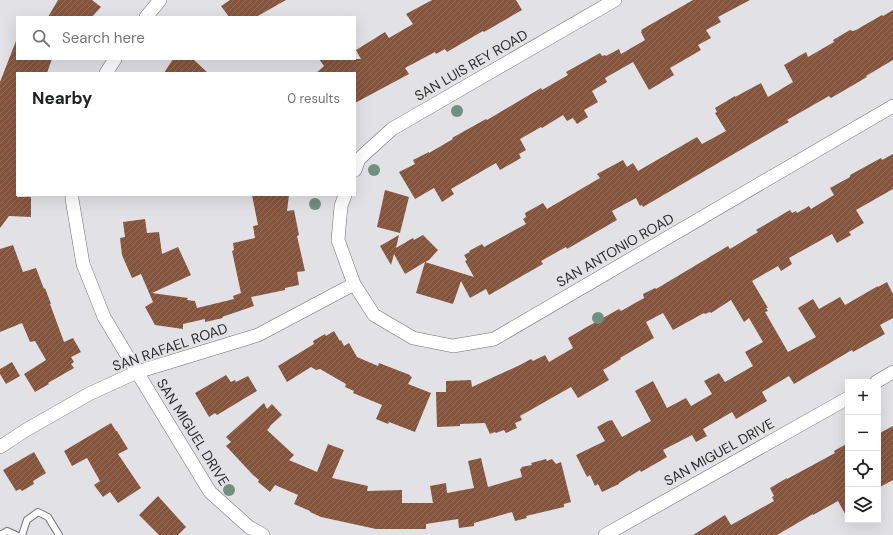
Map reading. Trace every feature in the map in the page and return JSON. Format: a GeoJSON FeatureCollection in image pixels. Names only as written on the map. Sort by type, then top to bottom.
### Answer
{"type":"FeatureCollection","features":[{"type":"Feature","properties":{"kind":"street"},"geometry":{"type":"LineString","coordinates":[[147,16],[160,0]]}},
{"type":"Feature","properties":{"kind":"street","name":"SAN LUIS REY ROAD"},"geometry":{"type":"LineString","coordinates":[[356,167],[359,159],[392,129],[615,0]]}},
{"type":"Feature","properties":{"kind":"street"},"geometry":{"type":"LineString","coordinates":[[107,72],[114,60]]}},
{"type":"Feature","properties":{"kind":"street","name":"SAN ANTONIO ROAD"},"geometry":{"type":"LineString","coordinates":[[354,284],[374,315],[413,338],[453,346],[494,339],[893,106]]}},
{"type":"Feature","properties":{"kind":"street","name":"SAN MIGUEL DRIVE"},"geometry":{"type":"LineString","coordinates":[[72,196],[82,264],[104,317],[210,492],[249,527],[263,535]]}},
{"type":"Feature","properties":{"kind":"street"},"geometry":{"type":"LineString","coordinates":[[345,196],[341,206],[338,240],[354,284]]}},
{"type":"Feature","properties":{"kind":"street","name":"SAN RAFAEL ROAD"},"geometry":{"type":"LineString","coordinates":[[0,447],[26,430],[89,394],[137,372],[258,335],[354,284]]}},
{"type":"Feature","properties":{"kind":"street"},"geometry":{"type":"LineString","coordinates":[[881,379],[893,372]]}},
{"type":"Feature","properties":{"kind":"street","name":"SAN MIGUEL DRIVE"},"geometry":{"type":"LineString","coordinates":[[605,535],[845,400]]}},
{"type":"Feature","properties":{"kind":"lane"},"geometry":{"type":"LineString","coordinates":[[22,535],[27,520],[38,512],[48,517],[59,535]]}},
{"type":"Feature","properties":{"kind":"lane"},"geometry":{"type":"LineString","coordinates":[[0,535],[7,531],[16,535]]}},
{"type":"Feature","properties":{"kind":"building"},"geometry":{"type":"Polygon","coordinates":[[[58,0],[92,0],[101,7],[93,16],[49,16],[58,0]]]}},
{"type":"Feature","properties":{"kind":"building"},"geometry":{"type":"Polygon","coordinates":[[[230,0],[286,0],[258,16],[228,16],[221,6],[230,0]]]}},
{"type":"Feature","properties":{"kind":"building"},"geometry":{"type":"Polygon","coordinates":[[[432,0],[516,0],[522,10],[447,52],[445,49],[436,54],[435,52],[405,68],[409,74],[356,102],[356,72],[317,72],[324,66],[320,60],[361,59],[356,50],[385,32],[389,38],[413,24],[406,14],[432,0]]]}},
{"type":"Feature","properties":{"kind":"building"},"geometry":{"type":"Polygon","coordinates":[[[693,0],[750,0],[718,17],[721,22],[706,30],[711,38],[698,45],[701,50],[670,68],[674,75],[649,90],[633,62],[605,78],[607,82],[592,91],[598,102],[584,110],[588,117],[577,124],[573,118],[567,121],[563,115],[520,139],[526,150],[519,154],[521,158],[500,170],[496,163],[451,189],[454,194],[442,202],[434,188],[415,199],[399,172],[415,164],[413,160],[429,153],[453,139],[452,138],[486,119],[487,120],[541,88],[542,90],[568,75],[566,72],[600,53],[602,56],[606,56],[619,49],[621,54],[645,40],[641,30],[693,0]]]}},
{"type":"Feature","properties":{"kind":"building"},"geometry":{"type":"Polygon","coordinates":[[[893,10],[893,60],[831,98],[829,96],[787,120],[789,122],[643,207],[642,205],[640,206],[636,198],[612,211],[617,220],[567,249],[566,247],[541,261],[543,264],[489,295],[486,289],[470,298],[461,281],[453,304],[416,293],[425,262],[474,277],[465,261],[467,260],[464,255],[482,244],[484,247],[526,224],[523,219],[526,217],[525,213],[543,203],[547,209],[600,178],[597,174],[623,160],[627,167],[633,163],[638,171],[697,137],[702,144],[726,131],[715,113],[717,112],[715,108],[761,83],[768,97],[793,82],[784,65],[806,52],[808,57],[834,42],[833,40],[850,30],[856,30],[893,10]]]}},
{"type":"Feature","properties":{"kind":"building"},"geometry":{"type":"Polygon","coordinates":[[[16,41],[16,60],[52,60],[47,72],[16,72],[16,196],[31,197],[31,217],[9,216],[0,228],[0,82],[16,41]]]}},
{"type":"Feature","properties":{"kind":"building"},"geometry":{"type":"Polygon","coordinates":[[[172,60],[194,60],[207,72],[165,72],[172,60]]]}},
{"type":"Feature","properties":{"kind":"building"},"geometry":{"type":"Polygon","coordinates":[[[893,154],[893,189],[856,210],[864,223],[849,232],[851,235],[837,243],[832,234],[789,258],[792,264],[781,271],[778,266],[752,281],[768,308],[766,308],[768,311],[765,312],[788,352],[816,337],[798,308],[813,299],[819,309],[840,297],[845,305],[887,282],[893,294],[893,318],[880,325],[885,334],[853,352],[852,350],[794,384],[789,376],[762,392],[767,401],[736,419],[732,412],[703,429],[707,436],[696,442],[692,435],[663,450],[667,457],[641,472],[640,470],[619,484],[602,492],[598,484],[595,486],[590,475],[587,477],[576,455],[605,441],[597,427],[608,421],[612,420],[622,437],[651,421],[635,391],[653,381],[667,408],[686,398],[691,406],[712,394],[704,381],[719,373],[725,382],[753,366],[745,352],[763,342],[749,318],[744,322],[731,300],[711,313],[704,313],[673,330],[663,313],[646,322],[654,338],[603,370],[609,380],[578,398],[571,387],[520,416],[522,420],[515,423],[517,428],[506,433],[504,430],[490,434],[485,423],[437,427],[436,392],[446,392],[446,381],[471,380],[472,387],[531,359],[533,361],[545,355],[549,362],[573,348],[568,338],[619,309],[621,311],[644,298],[643,294],[655,288],[656,289],[728,246],[730,249],[758,232],[756,230],[790,210],[792,213],[796,211],[797,213],[809,206],[811,209],[834,195],[830,188],[881,158],[882,160],[893,154]]]}},
{"type":"Feature","properties":{"kind":"building"},"geometry":{"type":"Polygon","coordinates":[[[385,190],[409,197],[400,233],[377,227],[385,190]]]}},
{"type":"Feature","properties":{"kind":"building"},"geometry":{"type":"Polygon","coordinates":[[[252,196],[289,196],[287,211],[294,210],[299,235],[297,236],[305,271],[297,272],[299,285],[285,288],[285,290],[251,297],[254,306],[222,317],[223,318],[205,322],[205,319],[183,324],[183,329],[155,325],[145,307],[153,302],[141,274],[132,278],[122,255],[120,238],[125,237],[123,222],[145,219],[147,233],[159,232],[162,254],[178,247],[191,275],[152,293],[188,298],[187,300],[195,301],[197,308],[234,299],[233,296],[241,293],[232,251],[234,250],[233,243],[255,238],[253,226],[258,225],[252,196]]]}},
{"type":"Feature","properties":{"kind":"building"},"geometry":{"type":"Polygon","coordinates":[[[399,235],[396,248],[413,238],[414,240],[423,235],[438,250],[429,260],[405,274],[394,254],[391,265],[380,246],[399,235]]]}},
{"type":"Feature","properties":{"kind":"building"},"geometry":{"type":"Polygon","coordinates":[[[13,245],[23,272],[36,268],[44,289],[45,288],[64,342],[73,338],[81,352],[71,357],[74,362],[71,364],[74,368],[35,392],[24,374],[46,360],[35,341],[30,342],[22,323],[0,332],[0,249],[13,245]]]}},
{"type":"Feature","properties":{"kind":"building"},"geometry":{"type":"Polygon","coordinates":[[[334,331],[344,346],[349,343],[357,357],[378,366],[379,363],[410,375],[412,377],[408,384],[431,393],[415,432],[389,422],[388,424],[376,419],[382,405],[353,393],[354,391],[345,387],[346,384],[320,369],[316,370],[311,367],[287,382],[278,366],[314,344],[313,341],[334,331]]]}},
{"type":"Feature","properties":{"kind":"building"},"geometry":{"type":"Polygon","coordinates":[[[12,362],[20,376],[6,384],[0,374],[0,369],[12,362]]]}},
{"type":"Feature","properties":{"kind":"building"},"geometry":{"type":"Polygon","coordinates":[[[226,375],[231,382],[235,380],[236,382],[248,376],[257,391],[217,415],[215,413],[209,417],[195,393],[226,375]]]}},
{"type":"Feature","properties":{"kind":"building"},"geometry":{"type":"Polygon","coordinates":[[[264,403],[267,409],[272,404],[282,415],[267,430],[294,455],[289,460],[317,472],[328,444],[344,450],[332,478],[368,486],[367,491],[402,490],[402,503],[433,503],[430,486],[446,483],[447,493],[474,488],[468,461],[481,458],[488,487],[522,477],[521,467],[532,465],[531,463],[546,459],[547,461],[552,459],[556,464],[561,462],[571,502],[564,504],[564,507],[526,516],[527,518],[515,521],[512,512],[474,523],[474,526],[459,528],[458,519],[426,524],[426,529],[376,529],[321,517],[294,504],[298,495],[275,485],[270,492],[258,482],[259,480],[226,446],[231,442],[226,437],[264,403]]]}},
{"type":"Feature","properties":{"kind":"building"},"geometry":{"type":"Polygon","coordinates":[[[111,423],[128,449],[118,454],[141,488],[118,503],[110,492],[103,497],[94,485],[100,481],[87,458],[72,466],[64,451],[111,423]]]}},
{"type":"Feature","properties":{"kind":"building"},"geometry":{"type":"Polygon","coordinates":[[[893,426],[893,480],[881,486],[881,451],[881,432],[893,426]]]}},
{"type":"Feature","properties":{"kind":"building"},"geometry":{"type":"Polygon","coordinates":[[[845,445],[845,514],[838,501],[777,535],[693,535],[725,515],[731,525],[774,501],[772,497],[774,496],[770,488],[835,453],[834,451],[845,445]]]}},
{"type":"Feature","properties":{"kind":"building"},"geometry":{"type":"Polygon","coordinates":[[[34,452],[46,473],[33,481],[34,484],[22,491],[20,489],[16,491],[3,470],[34,452]]]}},
{"type":"Feature","properties":{"kind":"building"},"geometry":{"type":"Polygon","coordinates":[[[158,496],[186,527],[178,535],[159,535],[139,515],[158,496]]]}}]}
